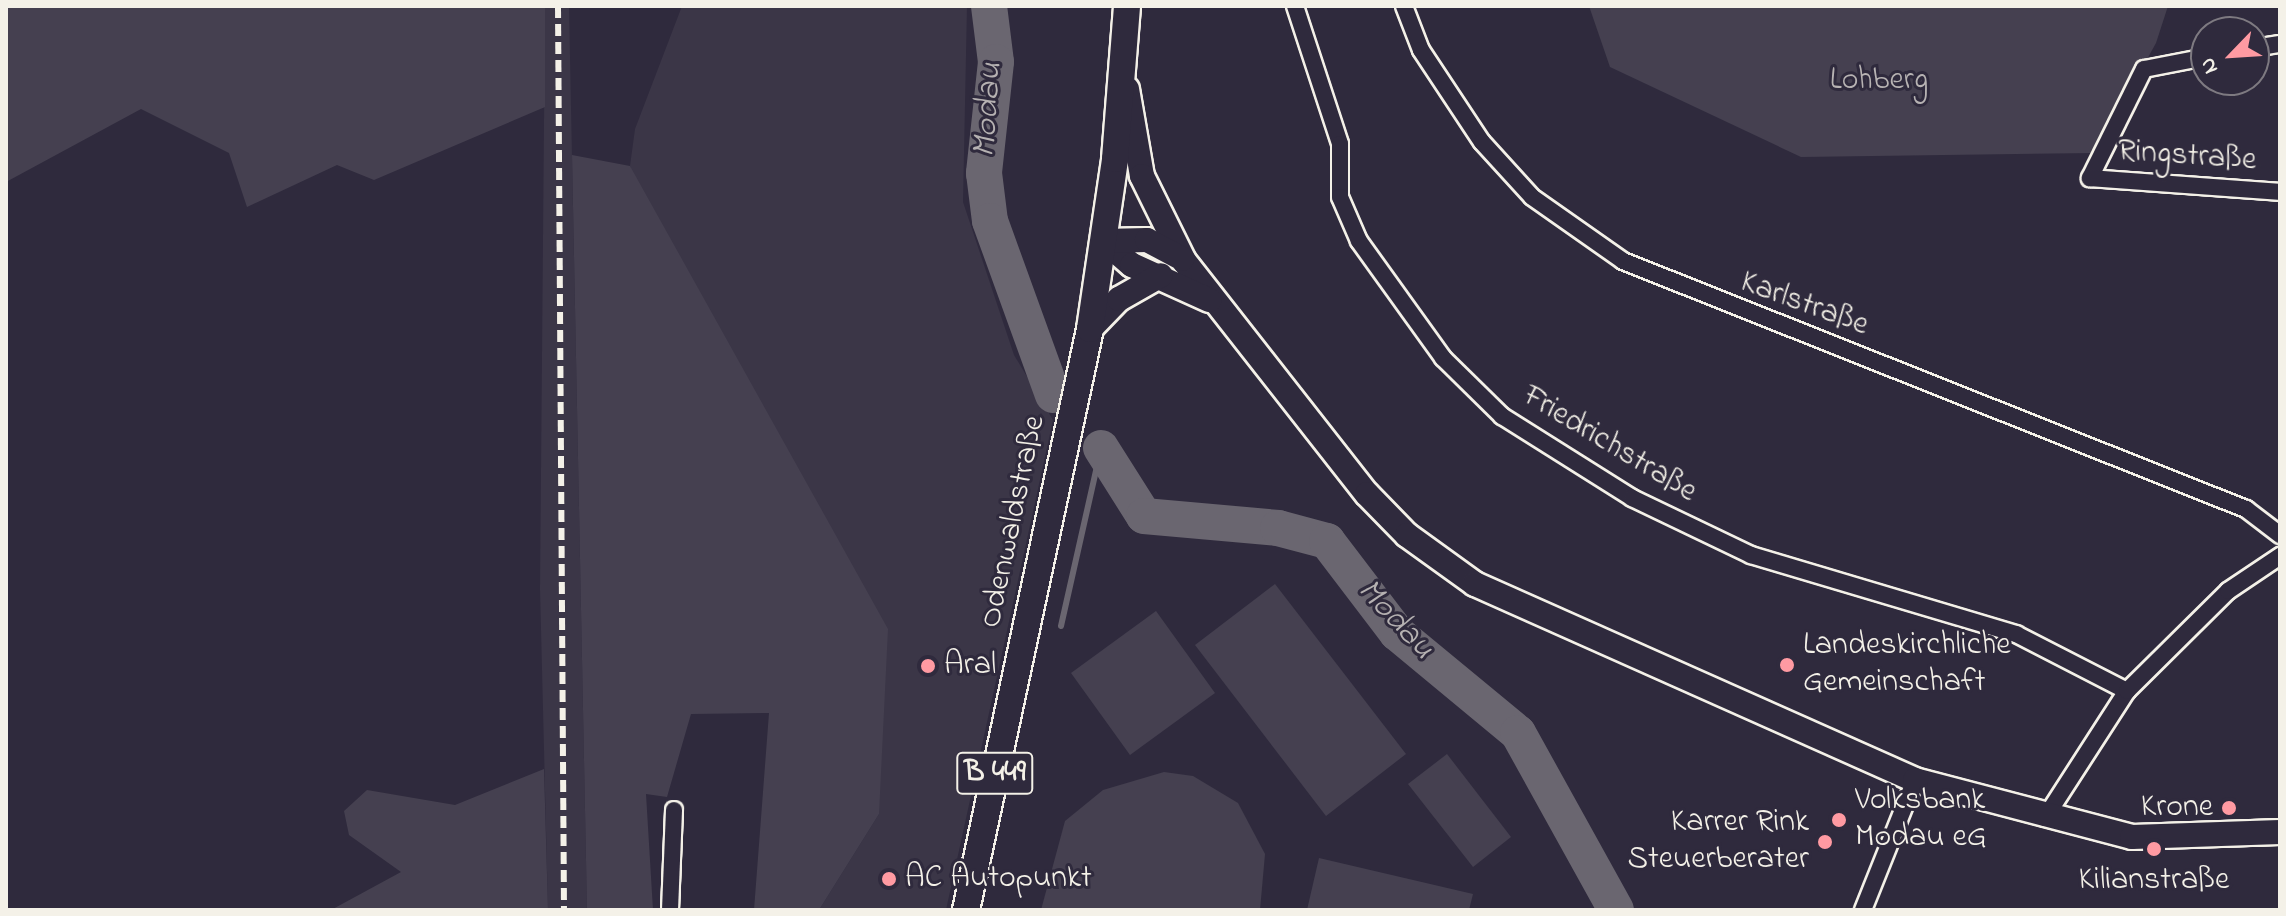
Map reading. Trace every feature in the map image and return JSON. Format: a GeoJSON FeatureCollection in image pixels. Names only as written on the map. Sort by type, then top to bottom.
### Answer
{"type":"FeatureCollection","features":[{"type":"Feature","properties":{"kind":"main road","name":"B 449"},"geometry":{"type":"LineString","coordinates":[[1104,241],[1125,71],[1127,6]]}},
{"type":"Feature","properties":{"kind":"main road"},"geometry":{"type":"LineString","coordinates":[[1125,71],[1142,176],[1184,261],[1367,494],[1444,563],[1527,612],[1915,780],[2045,818],[2132,837],[2280,832]]}},
{"type":"Feature","properties":{"kind":"main road"},"geometry":{"type":"LineString","coordinates":[[1104,241],[1147,240],[1184,261]]}},
{"type":"Feature","properties":{"kind":"main road"},"geometry":{"type":"LineString","coordinates":[[1104,241],[1132,265],[1161,275],[1218,306]]}},
{"type":"Feature","properties":{"kind":"main road","name":"Odenwaldstraße"},"geometry":{"type":"LineString","coordinates":[[966,910],[1090,329],[1104,241]]}},
{"type":"Feature","properties":{"kind":"main road"},"geometry":{"type":"LineString","coordinates":[[1090,329],[1119,299],[1161,275]]}},
{"type":"Feature","properties":{"kind":"street","name":"Friedrichstraße"},"geometry":{"type":"LineString","coordinates":[[1295,6],[1340,144],[1340,197],[1359,241],[1443,358],[1502,416],[1632,498],[1751,555],[2016,634],[2127,691]]}},
{"type":"Feature","properties":{"kind":"street","name":"Karlstraße"},"geometry":{"type":"LineString","coordinates":[[1404,6],[1421,50],[1482,142],[1532,197],[1623,261],[2246,509],[2280,535]]}},
{"type":"Feature","properties":{"kind":"street","name":"Ringstraße"},"geometry":{"type":"LineString","coordinates":[[2190,60],[2144,69],[2090,178],[2280,192]]}},
{"type":"Feature","properties":{"kind":"street"},"geometry":{"type":"LineString","coordinates":[[2045,818],[2127,691],[2228,591],[2280,556]]}},
{"type":"Feature","properties":{"kind":"street"},"geometry":{"type":"LineString","coordinates":[[1863,910],[1915,780]]}},
{"type":"Feature","properties":{"kind":"street"},"geometry":{"type":"LineString","coordinates":[[670,910],[674,810]]}},
{"type":"Feature","properties":{"kind":"shaded area"},"geometry":{"type":"Polygon","coordinates":[[[545,6],[569,6],[587,910],[548,910],[540,589],[545,6]]]}},
{"type":"Feature","properties":{"kind":"shaded area"},"geometry":{"type":"Polygon","coordinates":[[[682,6],[967,6],[963,202],[1014,355],[1053,420],[946,910],[819,910],[879,814],[630,166],[635,129],[682,6]]]}},
{"type":"Feature","properties":{"kind":"green space"},"geometry":{"type":"Polygon","coordinates":[[[6,6],[545,6],[545,107],[374,180],[337,165],[247,207],[229,153],[141,109],[6,182],[6,6]]]}},
{"type":"Feature","properties":{"kind":"green space","name":"Lohberg"},"geometry":{"type":"Polygon","coordinates":[[[1589,6],[2168,6],[2156,43],[2095,153],[1801,157],[1610,67],[1589,6]]]}},
{"type":"Feature","properties":{"kind":"green space"},"geometry":{"type":"Polygon","coordinates":[[[572,155],[630,166],[888,629],[879,814],[819,910],[754,910],[769,713],[691,714],[667,797],[646,794],[653,910],[587,910],[572,155]]]}},
{"type":"Feature","properties":{"kind":"green space"},"geometry":{"type":"Polygon","coordinates":[[[1275,584],[1406,754],[1326,816],[1195,645],[1275,584]]]}},
{"type":"Feature","properties":{"kind":"green space"},"geometry":{"type":"Polygon","coordinates":[[[1156,611],[1215,693],[1130,755],[1071,673],[1156,611]]]}},
{"type":"Feature","properties":{"kind":"green space"},"geometry":{"type":"Polygon","coordinates":[[[1447,754],[1511,837],[1473,867],[1408,784],[1447,754]]]}},
{"type":"Feature","properties":{"kind":"green space"},"geometry":{"type":"Polygon","coordinates":[[[544,769],[548,910],[331,910],[401,872],[349,835],[344,811],[367,790],[455,805],[544,769]]]}},
{"type":"Feature","properties":{"kind":"green space"},"geometry":{"type":"Polygon","coordinates":[[[1164,772],[1193,776],[1238,803],[1265,854],[1260,910],[1041,910],[1065,821],[1103,790],[1164,772]]]}},
{"type":"Feature","properties":{"kind":"green space"},"geometry":{"type":"Polygon","coordinates":[[[1319,858],[1473,894],[1469,910],[1307,910],[1319,858]]]}},
{"type":"Feature","properties":{"kind":"waterway","name":"Modau"},"geometry":{"type":"LineString","coordinates":[[989,6],[996,62],[984,173],[990,221],[1053,395]]}},
{"type":"Feature","properties":{"kind":"waterway"},"geometry":{"type":"LineString","coordinates":[[1061,626],[1101,448]]}},
{"type":"Feature","properties":{"kind":"waterway","name":"Modau"},"geometry":{"type":"LineString","coordinates":[[1101,448],[1144,516],[1278,528],[1327,541],[1397,633],[1518,733],[1616,910]]}},
{"type":"Feature","properties":{"kind":"railway"},"geometry":{"type":"LineString","coordinates":[[558,6],[564,910]]}},
{"type":"Feature","properties":{"kind":"place","name":"Landeskirchliche Gemeinschaft"},"geometry":{"type":"Point","coordinates":[1787,665]}},
{"type":"Feature","properties":{"kind":"place","name":"Aral"},"geometry":{"type":"Point","coordinates":[928,666]}},
{"type":"Feature","properties":{"kind":"place","name":"Krone"},"geometry":{"type":"Point","coordinates":[2229,808]}},
{"type":"Feature","properties":{"kind":"place","name":"Volksbank Modau eG"},"geometry":{"type":"Point","coordinates":[1839,820]}},
{"type":"Feature","properties":{"kind":"place","name":"Karrer Rink Steuerberater"},"geometry":{"type":"Point","coordinates":[1825,842]}},
{"type":"Feature","properties":{"kind":"place","name":"Kilianstraße"},"geometry":{"type":"Point","coordinates":[2154,849]}},
{"type":"Feature","properties":{"kind":"place","name":"AC Autopunkt"},"geometry":{"type":"Point","coordinates":[889,879]}}]}
